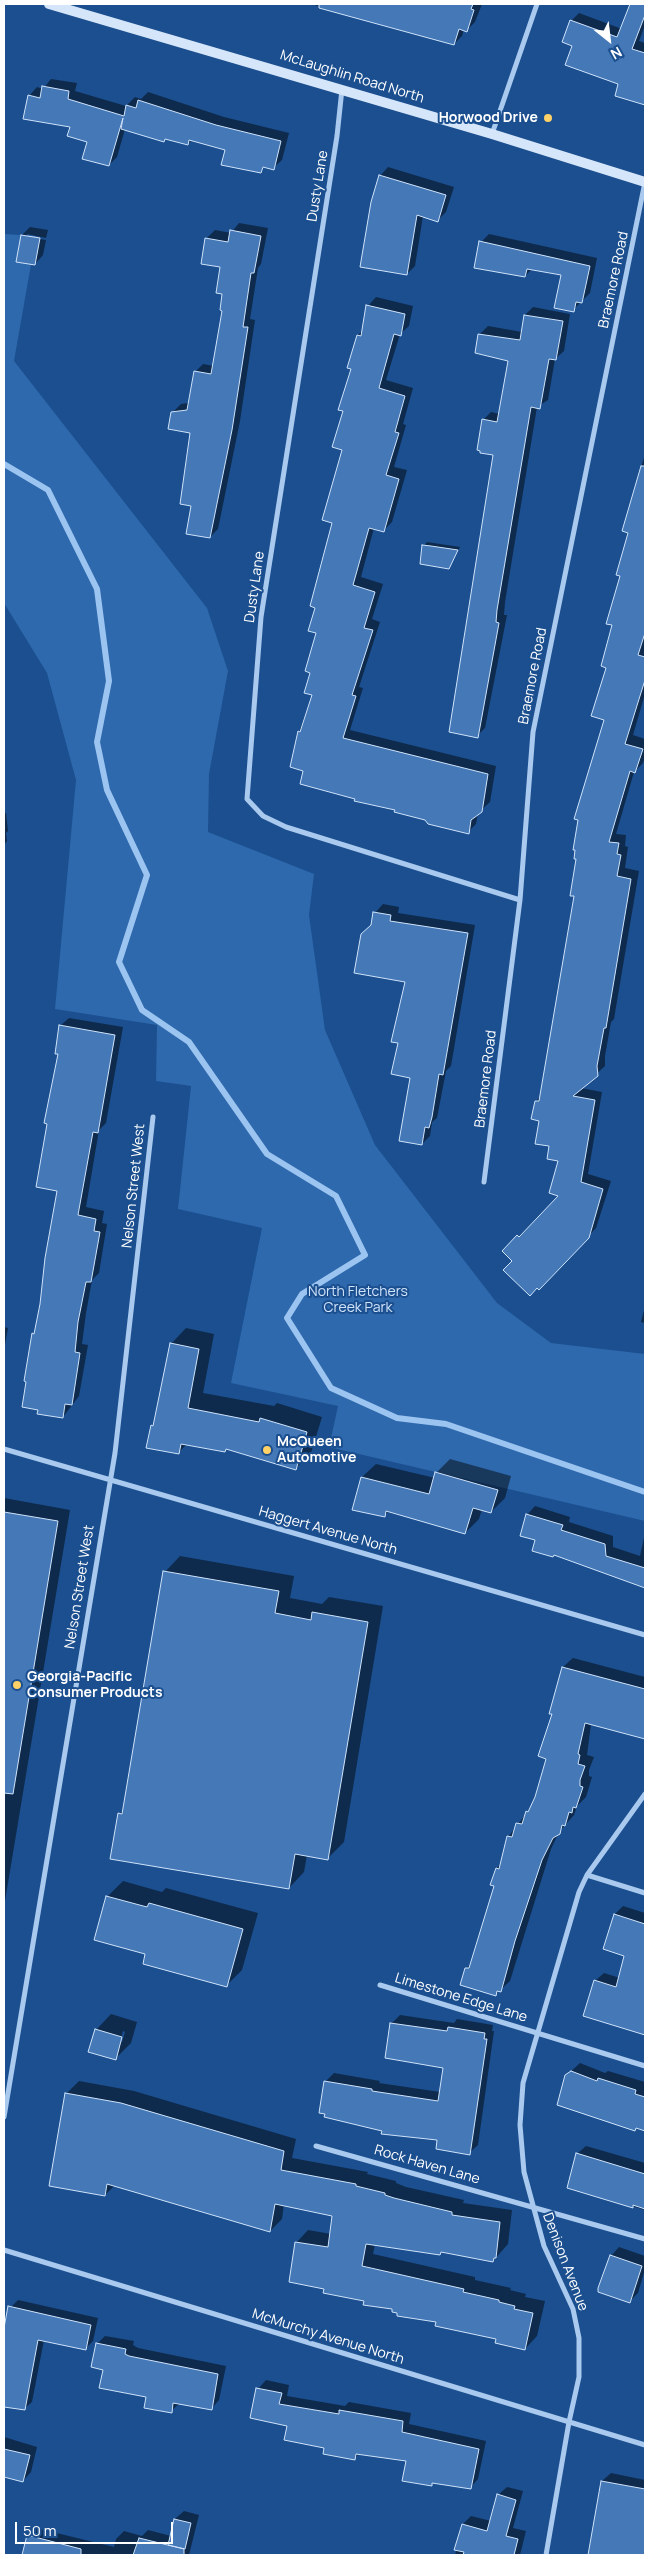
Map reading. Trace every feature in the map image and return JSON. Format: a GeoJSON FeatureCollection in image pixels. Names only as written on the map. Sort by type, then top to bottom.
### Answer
{"type":"FeatureCollection","features":[{"type":"Feature","properties":{"kind":"main road","name":"McLaughlin Road North"},"geometry":{"type":"LineString","coordinates":[[50,4],[342,89],[645,182]]}},
{"type":"Feature","properties":{"kind":"street"},"geometry":{"type":"LineString","coordinates":[[492,134],[537,4]]}},
{"type":"Feature","properties":{"kind":"street","name":"Dusty Lane"},"geometry":{"type":"LineString","coordinates":[[342,89],[336,146],[261,618],[247,799],[263,816],[286,828],[520,900]]}},
{"type":"Feature","properties":{"kind":"street","name":"Braemore Road"},"geometry":{"type":"LineString","coordinates":[[484,1182],[520,900],[533,732],[645,182]]}},
{"type":"Feature","properties":{"kind":"street","name":"Nelson Street West"},"geometry":{"type":"LineString","coordinates":[[4,2117],[115,1453],[153,1118]]}},
{"type":"Feature","properties":{"kind":"street","name":"Haggert Avenue North"},"geometry":{"type":"LineString","coordinates":[[4,1449],[645,1635]]}},
{"type":"Feature","properties":{"kind":"street","name":"Denison Avenue"},"geometry":{"type":"LineString","coordinates":[[546,2555],[569,2422],[579,2377],[579,2338],[574,2309],[544,2246],[524,2172],[520,2125],[523,2083],[536,2033],[586,1875],[645,1794]]}},
{"type":"Feature","properties":{"kind":"street"},"geometry":{"type":"LineString","coordinates":[[586,1875],[645,1894]]}},
{"type":"Feature","properties":{"kind":"street","name":"Limestone Edge Lane"},"geometry":{"type":"LineString","coordinates":[[380,1985],[645,2066]]}},
{"type":"Feature","properties":{"kind":"street","name":"Rock Haven Lane"},"geometry":{"type":"LineString","coordinates":[[316,2146],[645,2239]]}},
{"type":"Feature","properties":{"kind":"street","name":"McMurchy Avenue North"},"geometry":{"type":"LineString","coordinates":[[4,2250],[645,2445]]}},
{"type":"Feature","properties":{"kind":"green space","name":"North Fletchers Creek Park"},"geometry":{"type":"Polygon","coordinates":[[[4,234],[36,236],[14,361],[207,608],[228,671],[209,774],[208,832],[314,874],[309,915],[325,1030],[375,1145],[497,1303],[551,1343],[645,1354],[645,1521],[329,1447],[338,1406],[231,1383],[262,1228],[178,1209],[191,1086],[156,1081],[157,1025],[55,1009],[76,780],[47,673],[4,603],[4,234]]]}},
{"type":"Feature","properties":{"kind":"building"},"geometry":{"type":"Polygon","coordinates":[[[319,4],[473,4],[471,9],[474,10],[467,32],[459,29],[454,45],[319,8],[319,4]]]}},
{"type":"Feature","properties":{"kind":"building"},"geometry":{"type":"Polygon","coordinates":[[[630,4],[645,4],[645,15],[632,49],[645,53],[645,105],[615,96],[618,84],[565,65],[572,46],[562,42],[570,20],[617,37],[630,4]]]}},
{"type":"Feature","properties":{"kind":"building"},"geometry":{"type":"Polygon","coordinates":[[[42,86],[69,91],[68,99],[124,116],[126,105],[136,108],[138,100],[216,125],[281,141],[274,170],[263,167],[261,173],[221,165],[225,150],[189,140],[188,145],[165,139],[164,142],[121,129],[123,118],[109,166],[82,159],[87,142],[67,136],[70,127],[23,119],[28,95],[40,98],[42,86]]]}},
{"type":"Feature","properties":{"kind":"building"},"geometry":{"type":"Polygon","coordinates":[[[379,175],[446,195],[438,222],[417,215],[407,275],[360,267],[371,202],[379,175]]]}},
{"type":"Feature","properties":{"kind":"building"},"geometry":{"type":"Polygon","coordinates":[[[230,230],[261,236],[254,273],[251,273],[243,327],[248,327],[232,430],[210,538],[186,534],[191,506],[180,504],[190,433],[168,429],[171,412],[187,410],[194,371],[211,374],[222,311],[220,310],[222,294],[216,293],[220,267],[201,264],[205,238],[228,242],[230,230]]]}},
{"type":"Feature","properties":{"kind":"building"},"geometry":{"type":"Polygon","coordinates":[[[21,235],[40,238],[35,265],[16,262],[21,235]]]}},
{"type":"Feature","properties":{"kind":"building"},"geometry":{"type":"Polygon","coordinates":[[[479,241],[590,266],[582,303],[576,302],[574,312],[554,308],[561,275],[527,269],[525,277],[474,268],[479,241]]]}},
{"type":"Feature","properties":{"kind":"building"},"geometry":{"type":"Polygon","coordinates":[[[366,305],[405,314],[401,336],[394,334],[379,388],[405,396],[395,432],[399,433],[386,475],[399,479],[384,532],[369,528],[353,585],[375,592],[364,628],[373,630],[352,695],[356,696],[343,738],[488,774],[482,812],[471,820],[469,834],[428,824],[425,820],[394,812],[395,810],[354,801],[355,799],[300,784],[303,771],[290,767],[298,731],[300,732],[312,695],[304,693],[310,673],[305,671],[316,633],[308,631],[315,608],[310,606],[332,523],[322,520],[342,450],[332,447],[343,411],[338,410],[351,369],[347,368],[357,335],[361,336],[366,305]]]}},
{"type":"Feature","properties":{"kind":"building"},"geometry":{"type":"Polygon","coordinates":[[[524,315],[563,321],[556,360],[549,359],[540,409],[531,407],[497,610],[496,622],[499,623],[478,738],[449,732],[493,455],[480,453],[477,450],[482,419],[497,422],[508,361],[475,353],[478,334],[520,340],[524,315]]]}},
{"type":"Feature","properties":{"kind":"building"},"geometry":{"type":"Polygon","coordinates":[[[641,466],[645,466],[645,633],[638,655],[645,657],[645,680],[625,744],[643,749],[635,773],[630,771],[609,842],[619,843],[617,854],[621,855],[617,876],[631,879],[606,1028],[604,1028],[597,1066],[598,1076],[573,1096],[595,1100],[581,1182],[603,1189],[589,1238],[539,1290],[537,1288],[530,1296],[503,1270],[512,1261],[502,1251],[517,1235],[519,1237],[558,1196],[549,1193],[558,1161],[547,1159],[549,1146],[535,1144],[539,1121],[531,1119],[535,1101],[539,1101],[574,896],[570,896],[576,859],[574,859],[575,850],[573,850],[578,820],[574,819],[604,720],[591,716],[606,668],[601,666],[612,625],[606,624],[620,576],[616,575],[628,533],[622,531],[641,466]]]}},
{"type":"Feature","properties":{"kind":"building"},"geometry":{"type":"Polygon","coordinates":[[[422,545],[458,550],[449,569],[420,564],[422,545]]]}},
{"type":"Feature","properties":{"kind":"building"},"geometry":{"type":"Polygon","coordinates":[[[373,912],[391,915],[390,921],[468,933],[443,1075],[439,1074],[432,1117],[429,1128],[425,1127],[422,1145],[399,1141],[410,1078],[391,1074],[398,1043],[391,1042],[405,982],[354,973],[361,934],[371,925],[373,912]]]}},
{"type":"Feature","properties":{"kind":"building"},"geometry":{"type":"Polygon","coordinates":[[[59,1025],[115,1035],[98,1133],[93,1132],[78,1215],[96,1219],[94,1231],[100,1232],[91,1282],[86,1282],[78,1322],[75,1352],[80,1353],[72,1405],[65,1404],[63,1418],[37,1414],[38,1410],[22,1407],[26,1382],[24,1381],[32,1333],[34,1334],[40,1304],[45,1258],[57,1191],[36,1187],[47,1124],[44,1123],[58,1054],[55,1054],[59,1025]]]}},
{"type":"Feature","properties":{"kind":"building"},"geometry":{"type":"Polygon","coordinates":[[[170,1343],[199,1349],[188,1408],[259,1422],[260,1418],[307,1432],[296,1470],[226,1449],[225,1452],[181,1444],[179,1454],[146,1448],[151,1425],[153,1426],[170,1343]]]}},
{"type":"Feature","properties":{"kind":"building"},"geometry":{"type":"Polygon","coordinates":[[[435,1472],[498,1490],[491,1513],[473,1508],[465,1534],[386,1511],[385,1517],[352,1510],[361,1477],[429,1494],[435,1472]]]}},
{"type":"Feature","properties":{"kind":"building","name":"Georgia-Pacific Consumer Products"},"geometry":{"type":"Polygon","coordinates":[[[4,1512],[58,1521],[13,1794],[4,1793],[4,1512]]]}},
{"type":"Feature","properties":{"kind":"building"},"geometry":{"type":"Polygon","coordinates":[[[526,1514],[563,1525],[561,1530],[605,1544],[606,1556],[645,1568],[645,1588],[554,1555],[553,1557],[532,1551],[535,1540],[520,1536],[526,1514]]]}},
{"type":"Feature","properties":{"kind":"building"},"geometry":{"type":"Polygon","coordinates":[[[163,1571],[279,1591],[275,1613],[311,1620],[312,1612],[368,1622],[328,1860],[295,1854],[289,1889],[110,1859],[118,1813],[122,1814],[163,1571]]]}},
{"type":"Feature","properties":{"kind":"building"},"geometry":{"type":"Polygon","coordinates":[[[562,1667],[645,1689],[645,1739],[585,1723],[578,1754],[580,1755],[578,1764],[585,1766],[580,1780],[580,1786],[583,1787],[576,1808],[573,1807],[572,1813],[569,1812],[565,1826],[562,1825],[560,1834],[553,1838],[542,1860],[515,1941],[501,1992],[497,1991],[496,1996],[460,1985],[465,1968],[469,1968],[494,1886],[490,1885],[496,1868],[499,1869],[507,1836],[512,1837],[516,1823],[522,1824],[526,1811],[528,1812],[535,1797],[546,1759],[538,1756],[552,1714],[549,1714],[562,1667]]]}},
{"type":"Feature","properties":{"kind":"building"},"geometry":{"type":"Polygon","coordinates":[[[106,1896],[147,1907],[149,1903],[243,1929],[227,1987],[143,1964],[145,1954],[94,1940],[106,1896]]]}},
{"type":"Feature","properties":{"kind":"building"},"geometry":{"type":"Polygon","coordinates":[[[614,1914],[645,1924],[645,2035],[583,2016],[594,1980],[616,1987],[624,1956],[603,1949],[614,1914]]]}},
{"type":"Feature","properties":{"kind":"building"},"geometry":{"type":"Polygon","coordinates":[[[390,2023],[447,2031],[448,2027],[485,2033],[484,2039],[487,2039],[470,2155],[436,2149],[437,2140],[381,2134],[382,2131],[324,2117],[325,2114],[319,2113],[324,2081],[372,2089],[372,2091],[438,2101],[443,2068],[385,2058],[390,2023]]]}},
{"type":"Feature","properties":{"kind":"building"},"geometry":{"type":"Polygon","coordinates":[[[95,2029],[122,2037],[116,2060],[88,2052],[95,2029]]]}},
{"type":"Feature","properties":{"kind":"building"},"geometry":{"type":"Polygon","coordinates":[[[571,2071],[597,2081],[598,2078],[636,2090],[635,2094],[645,2097],[645,2131],[636,2128],[635,2131],[557,2105],[565,2075],[571,2071]]]}},
{"type":"Feature","properties":{"kind":"building"},"geometry":{"type":"Polygon","coordinates":[[[65,2093],[121,2103],[284,2151],[281,2170],[356,2184],[356,2186],[385,2193],[385,2195],[394,2198],[452,2212],[452,2215],[500,2222],[496,2258],[494,2258],[493,2262],[441,2252],[440,2255],[366,2244],[362,2266],[464,2289],[463,2292],[499,2300],[499,2302],[515,2306],[514,2309],[533,2313],[525,2350],[495,2343],[496,2339],[435,2326],[436,2322],[397,2316],[397,2313],[392,2312],[392,2309],[363,2305],[364,2301],[323,2293],[324,2289],[289,2282],[295,2242],[328,2247],[332,2216],[275,2204],[270,2232],[107,2184],[105,2196],[49,2186],[65,2093]]]}},
{"type":"Feature","properties":{"kind":"building"},"geometry":{"type":"Polygon","coordinates":[[[576,2153],[645,2174],[645,2209],[633,2205],[633,2208],[567,2188],[576,2153]]]}},
{"type":"Feature","properties":{"kind":"building"},"geometry":{"type":"Polygon","coordinates":[[[610,2255],[642,2266],[630,2303],[598,2292],[610,2255]]]}},
{"type":"Feature","properties":{"kind":"building"},"geometry":{"type":"Polygon","coordinates":[[[8,2306],[91,2325],[86,2350],[38,2340],[25,2410],[4,2407],[4,2328],[8,2306]]]}},
{"type":"Feature","properties":{"kind":"building"},"geometry":{"type":"Polygon","coordinates":[[[96,2343],[126,2349],[125,2354],[129,2356],[218,2374],[212,2410],[173,2403],[172,2413],[144,2408],[146,2397],[99,2388],[103,2370],[91,2367],[96,2343]]]}},
{"type":"Feature","properties":{"kind":"building"},"geometry":{"type":"Polygon","coordinates":[[[256,2388],[282,2393],[279,2404],[339,2414],[339,2410],[403,2421],[402,2432],[479,2449],[471,2489],[432,2483],[432,2486],[402,2481],[406,2461],[356,2454],[355,2460],[323,2454],[324,2448],[284,2440],[287,2426],[250,2418],[256,2388]]]}},
{"type":"Feature","properties":{"kind":"building"},"geometry":{"type":"Polygon","coordinates":[[[4,2449],[30,2455],[23,2482],[4,2477],[4,2449]]]}},
{"type":"Feature","properties":{"kind":"building"},"geometry":{"type":"Polygon","coordinates":[[[601,2481],[645,2489],[645,2555],[588,2555],[601,2481]]]}},
{"type":"Feature","properties":{"kind":"building"},"geometry":{"type":"Polygon","coordinates":[[[497,2494],[516,2500],[506,2536],[518,2539],[514,2555],[463,2555],[464,2552],[454,2550],[462,2524],[487,2531],[497,2494]]]}},
{"type":"Feature","properties":{"kind":"building"},"geometry":{"type":"Polygon","coordinates":[[[174,2519],[191,2523],[185,2549],[168,2545],[174,2519]]]}},
{"type":"Feature","properties":{"kind":"building"},"geometry":{"type":"Polygon","coordinates":[[[27,2535],[81,2549],[81,2555],[22,2555],[27,2535]]]}},
{"type":"Feature","properties":{"kind":"building"},"geometry":{"type":"Polygon","coordinates":[[[139,2538],[184,2549],[184,2555],[133,2555],[139,2538]]]}},
{"type":"Feature","properties":{"kind":"waterway"},"geometry":{"type":"LineString","coordinates":[[4,464],[48,490],[97,589],[109,681],[97,742],[107,790],[147,875],[119,962],[142,1010],[189,1042],[267,1154],[336,1196],[365,1255],[302,1294],[287,1318],[331,1388],[397,1418],[446,1424],[645,1492]]}},
{"type":"Feature","properties":{"kind":"place","name":"Horwood Drive"},"geometry":{"type":"Point","coordinates":[548,118]}},
{"type":"Feature","properties":{"kind":"place","name":"McQueen Automotive"},"geometry":{"type":"Point","coordinates":[267,1450]}},
{"type":"Feature","properties":{"kind":"place","name":"Georgia-Pacific Consumer Products"},"geometry":{"type":"Point","coordinates":[17,1685]}}]}
